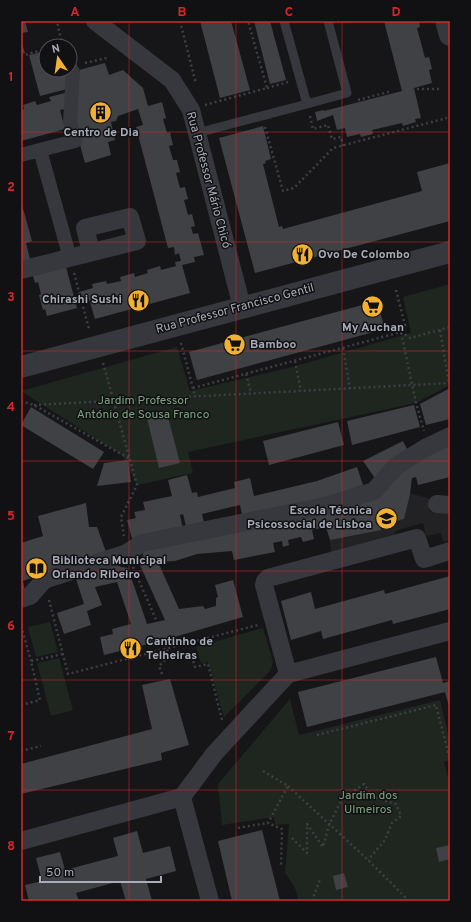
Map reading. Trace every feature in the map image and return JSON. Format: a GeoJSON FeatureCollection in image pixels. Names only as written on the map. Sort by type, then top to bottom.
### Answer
{"type":"FeatureCollection","features":[{"type":"Feature","properties":{"kind":"street","name":"Rua Professor Mário Chicó"},"geometry":{"type":"LineString","coordinates":[[95,21],[172,80],[196,108],[197,133],[242,307]]}},
{"type":"Feature","properties":{"kind":"street"},"geometry":{"type":"LineString","coordinates":[[446,21],[450,35]]}},
{"type":"Feature","properties":{"kind":"street"},"geometry":{"type":"LineString","coordinates":[[21,155],[75,141],[70,122],[73,78]]}},
{"type":"Feature","properties":{"kind":"street"},"geometry":{"type":"LineString","coordinates":[[40,150],[70,258]]}},
{"type":"Feature","properties":{"kind":"street"},"geometry":{"type":"LineString","coordinates":[[21,270],[91,252]]}},
{"type":"Feature","properties":{"kind":"street","name":"Rua Professor Francisco Gentil"},"geometry":{"type":"LineString","coordinates":[[21,367],[450,252]]}},
{"type":"Feature","properties":{"kind":"street"},"geometry":{"type":"LineString","coordinates":[[21,599],[30,596],[44,580],[127,553],[142,543],[325,506],[374,491],[396,466],[427,447],[450,436]]}},
{"type":"Feature","properties":{"kind":"street"},"geometry":{"type":"LineString","coordinates":[[288,674],[264,585],[268,578],[417,538],[424,558],[450,551]]}},
{"type":"Feature","properties":{"kind":"street"},"geometry":{"type":"LineString","coordinates":[[21,841],[182,797],[214,754],[288,674],[450,631]]}},
{"type":"Feature","properties":{"kind":"street"},"geometry":{"type":"LineString","coordinates":[[182,797],[210,901]]}},
{"type":"Feature","properties":{"kind":"lane"},"geometry":{"type":"LineString","coordinates":[[284,21],[306,104]]}},
{"type":"Feature","properties":{"kind":"lane"},"geometry":{"type":"LineString","coordinates":[[197,133],[347,93],[328,21]]}},
{"type":"Feature","properties":{"kind":"path"},"geometry":{"type":"LineString","coordinates":[[57,21],[61,38]]}},
{"type":"Feature","properties":{"kind":"path"},"geometry":{"type":"LineString","coordinates":[[180,21],[196,108],[289,82]]}},
{"type":"Feature","properties":{"kind":"path"},"geometry":{"type":"LineString","coordinates":[[248,21],[267,88]]}},
{"type":"Feature","properties":{"kind":"path"},"geometry":{"type":"LineString","coordinates":[[21,56],[38,51]]}},
{"type":"Feature","properties":{"kind":"path"},"geometry":{"type":"LineString","coordinates":[[78,65],[107,58]]}},
{"type":"Feature","properties":{"kind":"path"},"geometry":{"type":"LineString","coordinates":[[418,89],[439,89]]}},
{"type":"Feature","properties":{"kind":"path"},"geometry":{"type":"LineString","coordinates":[[306,104],[313,129],[328,125],[332,139],[341,137],[343,146]]}},
{"type":"Feature","properties":{"kind":"path"},"geometry":{"type":"LineString","coordinates":[[262,116],[282,191],[294,188],[333,148],[446,118]]}},
{"type":"Feature","properties":{"kind":"path"},"geometry":{"type":"LineString","coordinates":[[70,258],[89,328]]}},
{"type":"Feature","properties":{"kind":"path"},"geometry":{"type":"LineString","coordinates":[[396,290],[404,325],[401,332],[427,447]]}},
{"type":"Feature","properties":{"kind":"path"},"geometry":{"type":"LineString","coordinates":[[193,388],[401,332],[410,338],[450,327]]}},
{"type":"Feature","properties":{"kind":"path"},"geometry":{"type":"LineString","coordinates":[[21,402],[34,405],[449,383],[440,330]]}},
{"type":"Feature","properties":{"kind":"path"},"geometry":{"type":"LineString","coordinates":[[180,342],[195,396]]}},
{"type":"Feature","properties":{"kind":"path"},"geometry":{"type":"LineString","coordinates":[[343,348],[350,389]]}},
{"type":"Feature","properties":{"kind":"path"},"geometry":{"type":"LineString","coordinates":[[295,361],[301,391]]}},
{"type":"Feature","properties":{"kind":"path"},"geometry":{"type":"LineString","coordinates":[[103,363],[137,485],[121,517],[127,553],[156,622]]}},
{"type":"Feature","properties":{"kind":"path"},"geometry":{"type":"LineString","coordinates":[[246,374],[251,393]]}},
{"type":"Feature","properties":{"kind":"path"},"geometry":{"type":"LineString","coordinates":[[34,405],[130,460]]}},
{"type":"Feature","properties":{"kind":"path"},"geometry":{"type":"LineString","coordinates":[[44,580],[68,674],[274,621]]}},
{"type":"Feature","properties":{"kind":"path"},"geometry":{"type":"LineString","coordinates":[[21,626],[40,700],[21,705]]}},
{"type":"Feature","properties":{"kind":"path"},"geometry":{"type":"LineString","coordinates":[[164,640],[169,656]]}},
{"type":"Feature","properties":{"kind":"path"},"geometry":{"type":"LineString","coordinates":[[31,661],[62,654]]}},
{"type":"Feature","properties":{"kind":"path"},"geometry":{"type":"LineString","coordinates":[[162,674],[159,666],[169,656],[192,657],[194,667],[208,664],[223,723]]}},
{"type":"Feature","properties":{"kind":"path"},"geometry":{"type":"LineString","coordinates":[[317,735],[436,705],[450,760]]}},
{"type":"Feature","properties":{"kind":"path"},"geometry":{"type":"LineString","coordinates":[[21,751],[41,746]]}},
{"type":"Feature","properties":{"kind":"path"},"geometry":{"type":"LineString","coordinates":[[263,770],[288,786],[368,860],[409,901]]}},
{"type":"Feature","properties":{"kind":"path"},"geometry":{"type":"LineString","coordinates":[[292,838],[307,853],[307,824],[323,847],[329,825],[342,799],[364,784],[373,797],[396,804],[401,816],[392,823],[385,840],[368,860]]}},
{"type":"Feature","properties":{"kind":"path"},"geometry":{"type":"LineString","coordinates":[[268,823],[288,786]]}},
{"type":"Feature","properties":{"kind":"path"},"geometry":{"type":"LineString","coordinates":[[238,828],[268,823],[282,829],[282,867]]}},
{"type":"Feature","properties":{"kind":"path"},"geometry":{"type":"LineString","coordinates":[[312,901],[320,879]]}},
{"type":"Feature","properties":{"kind":"shaded area","name":"Escola Técnica Psicossocial de Lisboa"},"geometry":{"type":"Polygon","coordinates":[[[384,487],[432,499],[429,511],[450,513],[450,540],[443,542],[441,533],[426,536],[423,523],[398,530],[394,535],[331,553],[330,540],[321,509],[384,487]]]}},
{"type":"Feature","properties":{"kind":"green space","name":"Jardim Professor António de Sousa Franco"},"geometry":{"type":"Polygon","coordinates":[[[450,284],[450,385],[416,403],[188,452],[193,473],[137,485],[123,456],[21,391],[177,347],[190,391],[292,367],[411,333],[403,297],[450,284]]]}},
{"type":"Feature","properties":{"kind":"green space"},"geometry":{"type":"Polygon","coordinates":[[[50,622],[58,652],[36,657],[28,627],[50,622]]]}},
{"type":"Feature","properties":{"kind":"green space"},"geometry":{"type":"Polygon","coordinates":[[[263,628],[273,662],[270,671],[224,717],[208,662],[201,663],[196,647],[263,628]]]}},
{"type":"Feature","properties":{"kind":"green space"},"geometry":{"type":"Polygon","coordinates":[[[59,658],[73,710],[51,716],[37,663],[59,658]]]}},
{"type":"Feature","properties":{"kind":"green space","name":"Jardim dos Ulmeiros"},"geometry":{"type":"Polygon","coordinates":[[[290,699],[299,735],[440,700],[448,734],[450,734],[450,760],[444,762],[450,785],[450,901],[298,901],[298,897],[292,883],[285,873],[289,824],[275,825],[274,817],[222,825],[218,784],[290,699]]]}},
{"type":"Feature","properties":{"kind":"building"},"geometry":{"type":"Polygon","coordinates":[[[21,21],[25,21],[28,32],[21,33],[21,21]]]}},
{"type":"Feature","properties":{"kind":"building"},"geometry":{"type":"Polygon","coordinates":[[[200,21],[231,21],[250,90],[220,98],[200,21]]]}},
{"type":"Feature","properties":{"kind":"building"},"geometry":{"type":"Polygon","coordinates":[[[254,21],[270,21],[286,80],[270,84],[254,21]]]}},
{"type":"Feature","properties":{"kind":"building"},"geometry":{"type":"Polygon","coordinates":[[[384,21],[419,21],[420,27],[417,28],[425,58],[429,57],[432,69],[429,70],[432,83],[414,88],[421,118],[415,119],[416,122],[403,126],[402,123],[372,130],[373,134],[361,137],[360,134],[347,137],[345,128],[337,130],[333,115],[317,121],[315,112],[402,91],[384,21]]]}},
{"type":"Feature","properties":{"kind":"building"},"geometry":{"type":"Polygon","coordinates":[[[21,41],[25,53],[21,54],[21,41]]]}},
{"type":"Feature","properties":{"kind":"building"},"geometry":{"type":"Polygon","coordinates":[[[38,53],[38,78],[68,78],[71,88],[40,96],[29,55],[38,53]]]}},
{"type":"Feature","properties":{"kind":"building"},"geometry":{"type":"Polygon","coordinates":[[[105,63],[109,75],[123,70],[143,88],[148,106],[162,102],[166,118],[163,119],[167,133],[170,132],[173,145],[169,146],[173,160],[177,160],[180,172],[176,173],[180,188],[185,187],[188,199],[184,200],[188,215],[192,214],[195,226],[191,227],[193,234],[198,233],[204,255],[194,257],[195,262],[182,265],[190,293],[95,319],[89,299],[82,301],[79,292],[93,288],[92,284],[106,281],[107,284],[121,281],[120,277],[134,273],[135,277],[148,273],[147,270],[160,266],[161,270],[176,266],[175,262],[181,261],[179,253],[175,255],[174,247],[168,248],[136,127],[143,125],[138,109],[118,116],[116,121],[111,122],[115,140],[108,142],[111,155],[85,163],[77,134],[73,107],[79,70],[105,63]]]}},
{"type":"Feature","properties":{"kind":"building"},"geometry":{"type":"Polygon","coordinates":[[[65,93],[69,108],[60,110],[65,129],[21,141],[21,110],[24,109],[23,105],[35,101],[37,105],[51,101],[49,97],[65,93]]]}},
{"type":"Feature","properties":{"kind":"building"},"geometry":{"type":"Polygon","coordinates":[[[263,126],[271,159],[265,161],[266,163],[263,164],[279,227],[282,226],[283,229],[422,191],[417,172],[450,163],[450,221],[255,273],[219,138],[263,126]]]}},
{"type":"Feature","properties":{"kind":"building"},"geometry":{"type":"Polygon","coordinates":[[[21,201],[32,241],[26,243],[30,259],[21,262],[21,201]]]}},
{"type":"Feature","properties":{"kind":"building"},"geometry":{"type":"Polygon","coordinates":[[[66,267],[77,308],[47,316],[45,309],[43,310],[39,295],[41,294],[38,282],[35,283],[33,276],[66,267]]]}},
{"type":"Feature","properties":{"kind":"building"},"geometry":{"type":"Polygon","coordinates":[[[377,301],[385,329],[197,380],[189,352],[377,301]]]}},
{"type":"Feature","properties":{"kind":"building"},"geometry":{"type":"Polygon","coordinates":[[[450,388],[450,419],[426,425],[420,404],[450,388]]]}},
{"type":"Feature","properties":{"kind":"building"},"geometry":{"type":"Polygon","coordinates":[[[414,405],[420,427],[352,445],[347,421],[414,405]]]}},
{"type":"Feature","properties":{"kind":"building"},"geometry":{"type":"Polygon","coordinates":[[[31,407],[104,452],[93,469],[21,425],[31,407]]]}},
{"type":"Feature","properties":{"kind":"building"},"geometry":{"type":"Polygon","coordinates":[[[167,413],[180,463],[159,468],[147,418],[167,413]]]}},
{"type":"Feature","properties":{"kind":"building"},"geometry":{"type":"Polygon","coordinates":[[[338,422],[344,445],[269,465],[263,441],[338,422]]]}},
{"type":"Feature","properties":{"kind":"building"},"geometry":{"type":"Polygon","coordinates":[[[403,441],[410,455],[377,481],[363,461],[403,441]]]}},
{"type":"Feature","properties":{"kind":"building"},"geometry":{"type":"Polygon","coordinates":[[[448,444],[450,451],[450,477],[418,485],[416,477],[412,478],[404,519],[380,525],[381,530],[330,540],[326,527],[312,530],[314,539],[303,542],[301,537],[288,540],[289,545],[283,547],[282,541],[273,543],[275,552],[234,560],[232,551],[197,554],[175,561],[158,562],[179,609],[203,606],[205,609],[216,606],[216,598],[218,597],[215,585],[233,580],[243,617],[164,640],[104,655],[100,637],[113,634],[112,629],[131,624],[117,582],[95,587],[102,605],[87,611],[91,625],[64,634],[57,613],[84,604],[76,579],[113,562],[121,567],[128,568],[147,624],[165,620],[139,563],[143,555],[144,547],[306,514],[388,478],[448,444]]]}},
{"type":"Feature","properties":{"kind":"building"},"geometry":{"type":"Polygon","coordinates":[[[128,460],[131,482],[97,486],[104,463],[128,460]]]}},
{"type":"Feature","properties":{"kind":"building"},"geometry":{"type":"Polygon","coordinates":[[[357,467],[363,485],[323,499],[243,519],[240,505],[202,514],[205,526],[187,530],[183,514],[180,515],[183,530],[133,542],[127,520],[136,518],[134,512],[145,510],[143,502],[172,496],[168,480],[187,475],[192,493],[197,492],[198,497],[235,488],[234,482],[250,478],[254,496],[317,481],[357,467]]]}},
{"type":"Feature","properties":{"kind":"building"},"geometry":{"type":"Polygon","coordinates":[[[86,503],[89,527],[97,527],[106,552],[23,581],[25,591],[21,591],[21,543],[43,536],[38,516],[86,503]]]}},
{"type":"Feature","properties":{"kind":"building"},"geometry":{"type":"Polygon","coordinates":[[[450,576],[450,609],[393,624],[392,620],[323,639],[321,631],[291,640],[281,601],[311,592],[315,609],[384,590],[385,594],[450,576]]]}},
{"type":"Feature","properties":{"kind":"building"},"geometry":{"type":"Polygon","coordinates":[[[436,657],[443,683],[450,681],[450,710],[445,692],[307,727],[298,692],[436,657]]]}},
{"type":"Feature","properties":{"kind":"building"},"geometry":{"type":"Polygon","coordinates":[[[170,679],[189,745],[161,753],[162,760],[21,794],[21,764],[152,729],[142,685],[170,679]]]}},
{"type":"Feature","properties":{"kind":"building"},"geometry":{"type":"Polygon","coordinates":[[[262,830],[280,901],[232,901],[218,841],[262,830]]]}},
{"type":"Feature","properties":{"kind":"building"},"geometry":{"type":"Polygon","coordinates":[[[137,831],[143,853],[170,846],[176,871],[146,879],[152,901],[126,901],[120,881],[76,893],[79,901],[29,901],[25,885],[42,881],[36,858],[60,852],[65,870],[118,856],[113,838],[137,831]]]}},
{"type":"Feature","properties":{"kind":"building"},"geometry":{"type":"Polygon","coordinates":[[[450,845],[450,859],[439,862],[436,848],[450,845]]]}},
{"type":"Feature","properties":{"kind":"building"},"geometry":{"type":"Polygon","coordinates":[[[344,873],[348,887],[336,890],[333,876],[344,873]]]}},
{"type":"Feature","properties":{"kind":"place","name":"Centro de Dia"},"geometry":{"type":"Point","coordinates":[101,112]}},
{"type":"Feature","properties":{"kind":"place","name":"Ovo De Colombo"},"geometry":{"type":"Point","coordinates":[303,255]}},
{"type":"Feature","properties":{"kind":"place","name":"Chirashi Sushi"},"geometry":{"type":"Point","coordinates":[138,300]}},
{"type":"Feature","properties":{"kind":"place","name":"My Auchan"},"geometry":{"type":"Point","coordinates":[373,307]}},
{"type":"Feature","properties":{"kind":"place","name":"Bamboo"},"geometry":{"type":"Point","coordinates":[234,345]}},
{"type":"Feature","properties":{"kind":"place","name":"Escola Técnica Psicossocial de Lisboa"},"geometry":{"type":"Point","coordinates":[387,518]}},
{"type":"Feature","properties":{"kind":"place","name":"Biblioteca Municipal Orlando Ribeiro"},"geometry":{"type":"Point","coordinates":[37,568]}},
{"type":"Feature","properties":{"kind":"place","name":"Cantinho de Telheiras"},"geometry":{"type":"Point","coordinates":[131,649]}}]}
